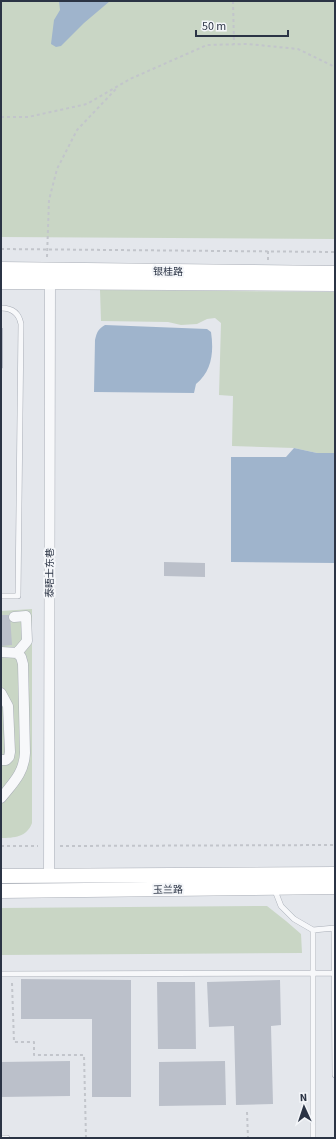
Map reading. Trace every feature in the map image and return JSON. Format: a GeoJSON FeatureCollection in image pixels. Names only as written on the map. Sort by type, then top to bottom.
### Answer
{"type":"FeatureCollection","features":[{"type":"Feature","properties":{"kind":"street","name":"银桂路"},"geometry":{"type":"LineString","coordinates":[[1,269],[49,274],[335,284]]}},
{"type":"Feature","properties":{"kind":"street","name":"银桂路"},"geometry":{"type":"LineString","coordinates":[[1,282],[49,274],[335,273]]}},
{"type":"Feature","properties":{"kind":"street","name":"泰晤士东巷"},"geometry":{"type":"LineString","coordinates":[[49,274],[49,876]]}},
{"type":"Feature","properties":{"kind":"street"},"geometry":{"type":"LineString","coordinates":[[14,617],[26,616],[27,641],[17,653]]}},
{"type":"Feature","properties":{"kind":"street"},"geometry":{"type":"LineString","coordinates":[[1,652],[17,653],[21,657],[23,664],[25,760],[20,774],[1,798]]}},
{"type":"Feature","properties":{"kind":"street"},"geometry":{"type":"LineString","coordinates":[[1,693],[8,706],[10,752],[9,757],[6,760],[1,760]]}},
{"type":"Feature","properties":{"kind":"street","name":"玉兰路"},"geometry":{"type":"LineString","coordinates":[[1,876],[335,874]]}},
{"type":"Feature","properties":{"kind":"street","name":"玉兰路"},"geometry":{"type":"LineString","coordinates":[[1,891],[335,887]]}},
{"type":"Feature","properties":{"kind":"lane"},"geometry":{"type":"LineString","coordinates":[[1,308],[17,313],[21,324],[18,596],[1,596]]}},
{"type":"Feature","properties":{"kind":"lane"},"geometry":{"type":"LineString","coordinates":[[267,875],[281,906],[294,920],[313,930],[334,929],[335,1075]]}},
{"type":"Feature","properties":{"kind":"lane"},"geometry":{"type":"LineString","coordinates":[[313,930],[313,1138]]}},
{"type":"Feature","properties":{"kind":"lane"},"geometry":{"type":"LineString","coordinates":[[1,974],[334,973]]}},
{"type":"Feature","properties":{"kind":"lane"},"geometry":{"type":"LineString","coordinates":[[1,1138],[7,1138]]}},
{"type":"Feature","properties":{"kind":"path"},"geometry":{"type":"LineString","coordinates":[[233,1],[234,44]]}},
{"type":"Feature","properties":{"kind":"path"},"geometry":{"type":"LineString","coordinates":[[1,117],[28,117],[87,104],[130,79],[207,45],[248,44],[298,49],[335,67]]}},
{"type":"Feature","properties":{"kind":"path"},"geometry":{"type":"LineString","coordinates":[[49,274],[49,200],[57,169],[77,130],[119,86]]}},
{"type":"Feature","properties":{"kind":"path"},"geometry":{"type":"LineString","coordinates":[[1,248],[335,252]]}},
{"type":"Feature","properties":{"kind":"path"},"geometry":{"type":"LineString","coordinates":[[1,846],[335,844]]}},
{"type":"Feature","properties":{"kind":"path"},"geometry":{"type":"LineString","coordinates":[[12,974],[14,1042],[34,1042],[34,1055],[84,1055],[86,1138]]}},
{"type":"Feature","properties":{"kind":"path"},"geometry":{"type":"LineString","coordinates":[[247,1112],[248,1138]]}},
{"type":"Feature","properties":{"kind":"green space"},"geometry":{"type":"Polygon","coordinates":[[[1,1],[335,1],[335,239],[1,237],[1,1]]]}},
{"type":"Feature","properties":{"kind":"green space"},"geometry":{"type":"Polygon","coordinates":[[[100,290],[335,292],[335,453],[317,453],[294,448],[232,446],[233,396],[219,395],[221,323],[215,318],[207,319],[197,324],[181,325],[168,322],[101,321],[100,290]]]}},
{"type":"Feature","properties":{"kind":"green space"},"geometry":{"type":"Polygon","coordinates":[[[32,609],[32,823],[30,828],[20,836],[1,838],[1,611],[32,609]]]}},
{"type":"Feature","properties":{"kind":"green space"},"geometry":{"type":"Polygon","coordinates":[[[267,906],[301,934],[302,953],[1,955],[1,908],[267,906]]]}},
{"type":"Feature","properties":{"kind":"water"},"geometry":{"type":"Polygon","coordinates":[[[59,1],[110,1],[84,23],[61,46],[56,47],[51,44],[54,20],[60,10],[59,1]]]}},
{"type":"Feature","properties":{"kind":"water"},"geometry":{"type":"Polygon","coordinates":[[[105,325],[207,329],[211,332],[212,347],[209,367],[206,373],[196,384],[194,393],[94,392],[95,340],[98,331],[105,325]]]}},
{"type":"Feature","properties":{"kind":"water"},"geometry":{"type":"Polygon","coordinates":[[[294,448],[317,453],[335,453],[335,563],[231,562],[231,457],[286,457],[294,448]]]}},
{"type":"Feature","properties":{"kind":"building"},"geometry":{"type":"Polygon","coordinates":[[[1,328],[3,328],[3,368],[1,369],[1,328]]]}},
{"type":"Feature","properties":{"kind":"building"},"geometry":{"type":"Polygon","coordinates":[[[164,562],[205,563],[205,577],[164,576],[164,562]]]}},
{"type":"Feature","properties":{"kind":"building"},"geometry":{"type":"Polygon","coordinates":[[[1,615],[10,615],[12,645],[1,646],[1,615]]]}},
{"type":"Feature","properties":{"kind":"building"},"geometry":{"type":"Polygon","coordinates":[[[21,979],[131,980],[131,1097],[92,1097],[92,1019],[21,1019],[21,979]]]}},
{"type":"Feature","properties":{"kind":"building"},"geometry":{"type":"Polygon","coordinates":[[[280,980],[281,1025],[271,1026],[273,1104],[236,1105],[234,1026],[209,1027],[207,982],[280,980]]]}},
{"type":"Feature","properties":{"kind":"building"},"geometry":{"type":"Polygon","coordinates":[[[157,982],[195,982],[196,1049],[158,1049],[157,982]]]}},
{"type":"Feature","properties":{"kind":"building"},"geometry":{"type":"Polygon","coordinates":[[[70,1061],[70,1096],[1,1097],[1,1062],[70,1061]]]}},
{"type":"Feature","properties":{"kind":"building"},"geometry":{"type":"Polygon","coordinates":[[[225,1061],[226,1105],[159,1106],[159,1062],[225,1061]]]}}]}
